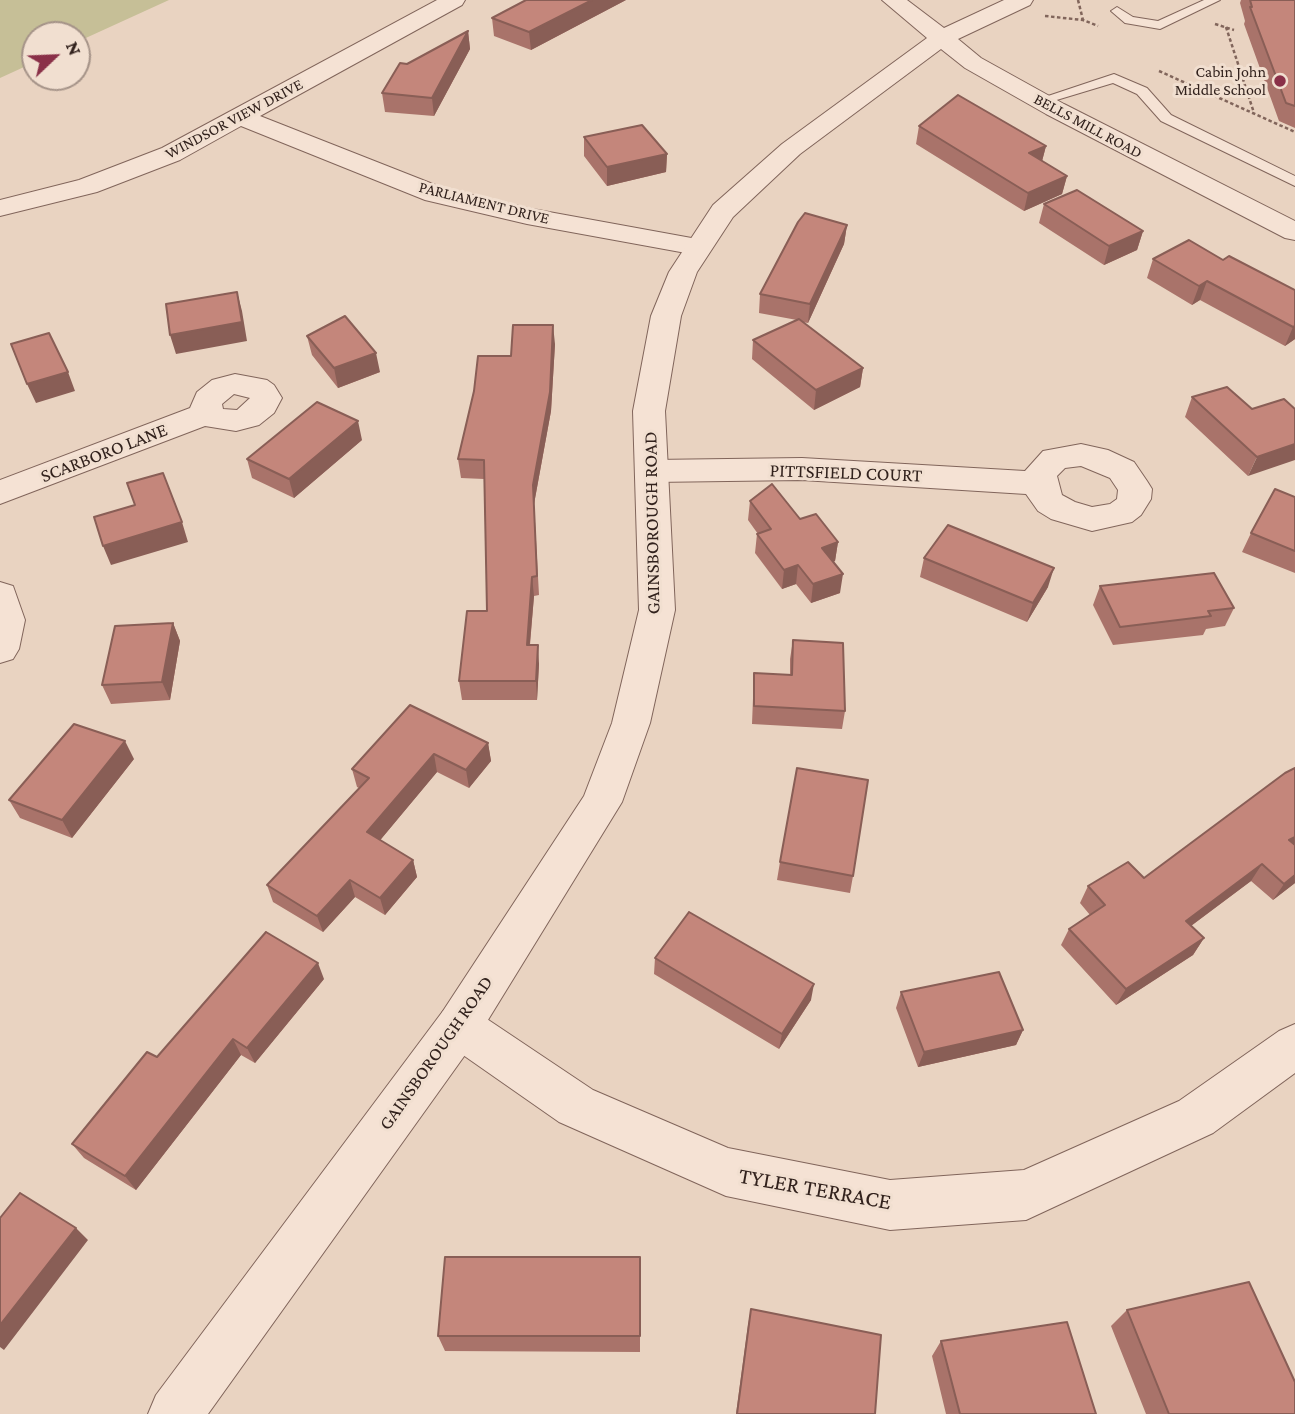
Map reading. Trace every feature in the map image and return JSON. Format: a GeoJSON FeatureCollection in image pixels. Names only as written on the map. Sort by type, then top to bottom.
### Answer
{"type":"FeatureCollection","features":[{"type":"Feature","properties":{"kind":"street","name":"WINDSOR VIEW DRIVE"},"geometry":{"type":"LineString","coordinates":[[0,208],[89,186],[170,154],[454,0]]}},
{"type":"Feature","properties":{"kind":"street","name":"BELLS MILL ROAD"},"geometry":{"type":"LineString","coordinates":[[893,0],[973,64],[1295,232]]}},
{"type":"Feature","properties":{"kind":"street","name":"GAINSBOROUGH ROAD"},"geometry":{"type":"LineString","coordinates":[[175,1414],[459,1026],[602,802],[631,723],[657,610],[649,411],[666,316],[683,272],[697,247],[723,211],[791,149],[940,39],[1023,0]]}},
{"type":"Feature","properties":{"kind":"street","name":"PARLIAMENT DRIVE"},"geometry":{"type":"LineString","coordinates":[[240,117],[434,194],[527,216],[697,247]]}},
{"type":"Feature","properties":{"kind":"street","name":"SCARBORO LANE"},"geometry":{"type":"LineString","coordinates":[[0,493],[208,413]]}},
{"type":"Feature","properties":{"kind":"street","name":"PITTSFIELD COURT"},"geometry":{"type":"LineString","coordinates":[[653,471],[803,469],[1039,483]]}},
{"type":"Feature","properties":{"kind":"street"},"geometry":{"type":"LineString","coordinates":[[0,595],[7,620],[0,649]]}},
{"type":"Feature","properties":{"kind":"street","name":"TYLER TERRACE"},"geometry":{"type":"LineString","coordinates":[[459,1026],[576,1106],[726,1172],[890,1205],[1026,1195],[1196,1117],[1295,1046]]}},
{"type":"Feature","properties":{"kind":"lane"},"geometry":{"type":"LineString","coordinates":[[1117,11],[1139,23],[1160,24],[1214,0]]}},
{"type":"Feature","properties":{"kind":"lane"},"geometry":{"type":"LineString","coordinates":[[1040,101],[1114,78],[1142,91],[1166,118],[1295,182]]}},
{"type":"Feature","properties":{"kind":"path"},"geometry":{"type":"LineString","coordinates":[[1078,0],[1083,20]]}},
{"type":"Feature","properties":{"kind":"path"},"geometry":{"type":"LineString","coordinates":[[1041,16],[1092,23]]}},
{"type":"Feature","properties":{"kind":"path"},"geometry":{"type":"LineString","coordinates":[[1226,27],[1254,113]]}},
{"type":"Feature","properties":{"kind":"shaded area"},"geometry":{"type":"Polygon","coordinates":[[[0,0],[169,0],[91,36],[91,21],[21,21],[21,68],[0,78],[0,0]]]}},
{"type":"Feature","properties":{"kind":"building"},"geometry":{"type":"Polygon","coordinates":[[[526,0],[592,0],[529,32],[492,18],[526,0]]]}},
{"type":"Feature","properties":{"kind":"building","name":"Cabin John Middle School"},"geometry":{"type":"Polygon","coordinates":[[[1250,0],[1295,0],[1295,106],[1286,103],[1250,7],[1250,0]]]}},
{"type":"Feature","properties":{"kind":"building"},"geometry":{"type":"Polygon","coordinates":[[[468,31],[432,98],[382,93],[400,63],[407,64],[468,31]]]}},
{"type":"Feature","properties":{"kind":"building"},"geometry":{"type":"Polygon","coordinates":[[[958,95],[1046,146],[1029,153],[1067,176],[1028,193],[919,126],[958,95]]]}},
{"type":"Feature","properties":{"kind":"building"},"geometry":{"type":"Polygon","coordinates":[[[642,125],[667,154],[607,167],[584,137],[642,125]]]}},
{"type":"Feature","properties":{"kind":"building"},"geometry":{"type":"Polygon","coordinates":[[[1077,190],[1143,231],[1109,246],[1044,204],[1077,190]]]}},
{"type":"Feature","properties":{"kind":"building"},"geometry":{"type":"Polygon","coordinates":[[[805,213],[847,225],[810,304],[760,294],[798,222],[805,213]]]}},
{"type":"Feature","properties":{"kind":"building"},"geometry":{"type":"Polygon","coordinates":[[[1189,240],[1223,260],[1229,256],[1295,290],[1295,326],[1207,281],[1199,286],[1153,259],[1189,240]]]}},
{"type":"Feature","properties":{"kind":"building"},"geometry":{"type":"Polygon","coordinates":[[[237,292],[242,322],[170,335],[166,304],[237,292]]]}},
{"type":"Feature","properties":{"kind":"building"},"geometry":{"type":"Polygon","coordinates":[[[345,316],[376,353],[334,368],[307,336],[345,316]]]}},
{"type":"Feature","properties":{"kind":"building"},"geometry":{"type":"Polygon","coordinates":[[[799,319],[863,368],[816,390],[753,340],[799,319]]]}},
{"type":"Feature","properties":{"kind":"building"},"geometry":{"type":"Polygon","coordinates":[[[513,325],[553,325],[550,392],[533,485],[537,576],[532,577],[527,645],[538,645],[536,681],[459,681],[467,611],[487,611],[484,460],[458,459],[474,391],[478,356],[511,356],[513,325]]]}},
{"type":"Feature","properties":{"kind":"building"},"geometry":{"type":"Polygon","coordinates":[[[49,333],[68,372],[27,384],[11,344],[49,333]]]}},
{"type":"Feature","properties":{"kind":"building"},"geometry":{"type":"Polygon","coordinates":[[[1227,387],[1252,409],[1284,399],[1295,409],[1295,444],[1257,457],[1192,397],[1227,387]]]}},
{"type":"Feature","properties":{"kind":"building"},"geometry":{"type":"Polygon","coordinates":[[[317,402],[358,421],[289,479],[247,459],[317,402]]]}},
{"type":"Feature","properties":{"kind":"building"},"geometry":{"type":"Polygon","coordinates":[[[163,473],[182,522],[103,546],[94,517],[135,505],[127,483],[163,473]]]}},
{"type":"Feature","properties":{"kind":"building"},"geometry":{"type":"Polygon","coordinates":[[[772,484],[800,519],[816,514],[838,542],[822,548],[843,574],[813,584],[798,565],[784,570],[757,534],[771,529],[750,501],[772,484]]]}},
{"type":"Feature","properties":{"kind":"building"},"geometry":{"type":"Polygon","coordinates":[[[1275,489],[1295,497],[1295,551],[1251,533],[1275,489]]]}},
{"type":"Feature","properties":{"kind":"building"},"geometry":{"type":"Polygon","coordinates":[[[948,525],[1054,568],[1033,603],[924,558],[948,525]]]}},
{"type":"Feature","properties":{"kind":"building"},"geometry":{"type":"Polygon","coordinates":[[[1214,573],[1234,608],[1208,611],[1211,616],[1120,627],[1100,586],[1214,573]]]}},
{"type":"Feature","properties":{"kind":"building"},"geometry":{"type":"Polygon","coordinates":[[[173,623],[162,682],[102,685],[115,626],[173,623]]]}},
{"type":"Feature","properties":{"kind":"building"},"geometry":{"type":"Polygon","coordinates":[[[793,640],[843,643],[845,711],[754,706],[754,673],[792,675],[793,640]]]}},
{"type":"Feature","properties":{"kind":"building"},"geometry":{"type":"Polygon","coordinates":[[[410,705],[488,743],[466,770],[434,754],[367,832],[413,860],[380,898],[350,880],[317,916],[267,885],[369,778],[352,769],[410,705]]]}},
{"type":"Feature","properties":{"kind":"building"},"geometry":{"type":"Polygon","coordinates":[[[74,724],[125,741],[62,820],[9,800],[74,724]]]}},
{"type":"Feature","properties":{"kind":"building"},"geometry":{"type":"Polygon","coordinates":[[[797,768],[868,780],[853,876],[780,862],[797,768]]]}},
{"type":"Feature","properties":{"kind":"building"},"geometry":{"type":"Polygon","coordinates":[[[1295,768],[1295,837],[1289,840],[1295,845],[1295,875],[1284,884],[1262,864],[1186,921],[1204,938],[1126,989],[1069,929],[1105,905],[1088,886],[1128,862],[1144,878],[1295,768]]]}},
{"type":"Feature","properties":{"kind":"building"},"geometry":{"type":"Polygon","coordinates":[[[689,912],[814,984],[782,1034],[655,958],[689,912]]]}},
{"type":"Feature","properties":{"kind":"building"},"geometry":{"type":"Polygon","coordinates":[[[266,932],[318,963],[247,1048],[233,1039],[125,1176],[72,1144],[147,1052],[157,1057],[266,932]]]}},
{"type":"Feature","properties":{"kind":"building"},"geometry":{"type":"Polygon","coordinates":[[[999,972],[1023,1030],[924,1052],[901,992],[999,972]]]}},
{"type":"Feature","properties":{"kind":"building"},"geometry":{"type":"Polygon","coordinates":[[[20,1193],[76,1228],[0,1325],[0,1218],[20,1193]]]}},
{"type":"Feature","properties":{"kind":"building"},"geometry":{"type":"Polygon","coordinates":[[[445,1257],[640,1257],[640,1336],[438,1336],[445,1257]]]}},
{"type":"Feature","properties":{"kind":"building"},"geometry":{"type":"Polygon","coordinates":[[[1249,1282],[1295,1382],[1295,1414],[1169,1414],[1127,1310],[1249,1282]]]}},
{"type":"Feature","properties":{"kind":"building"},"geometry":{"type":"Polygon","coordinates":[[[751,1309],[881,1335],[875,1414],[737,1414],[751,1309]]]}},
{"type":"Feature","properties":{"kind":"building"},"geometry":{"type":"Polygon","coordinates":[[[1067,1322],[1096,1414],[960,1414],[941,1341],[1067,1322]]]}},
{"type":"Feature","properties":{"kind":"place","name":"Cabin John Middle School"},"geometry":{"type":"Point","coordinates":[1280,81]}}]}
